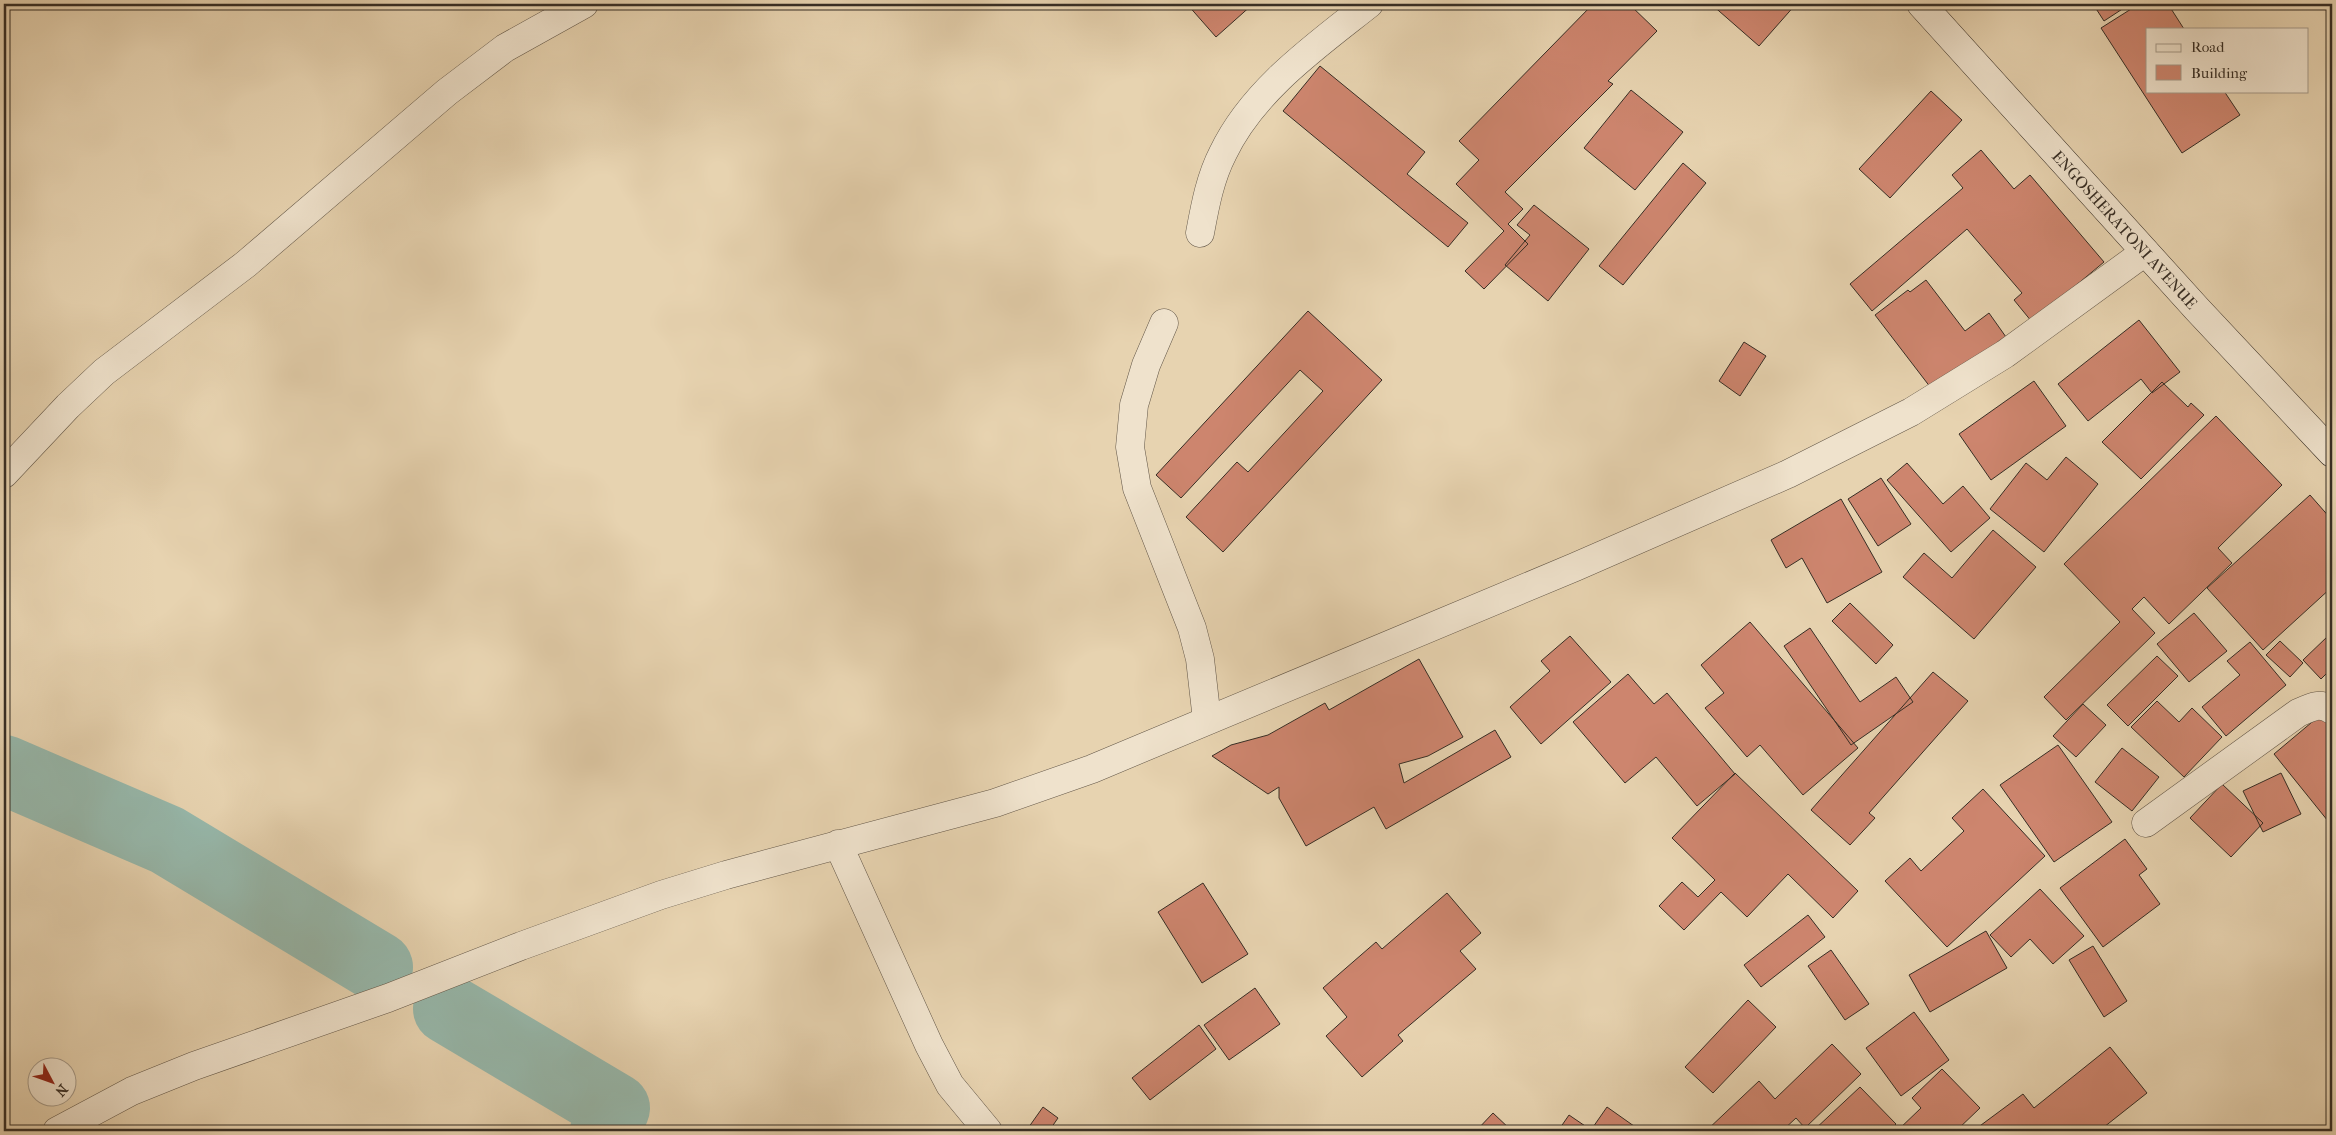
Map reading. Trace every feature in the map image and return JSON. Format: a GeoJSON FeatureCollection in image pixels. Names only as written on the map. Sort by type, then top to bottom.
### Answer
{"type":"FeatureCollection","features":[{"type":"Feature","properties":{"kind":"street"},"geometry":{"type":"LineString","coordinates":[[4,474],[68,406],[104,372],[246,264],[447,92],[506,48],[584,4]]}},
{"type":"Feature","properties":{"kind":"street"},"geometry":{"type":"LineString","coordinates":[[1200,233],[1212,178],[1223,152],[1243,120],[1283,75],[1369,4]]}},
{"type":"Feature","properties":{"kind":"street","name":"ENGOSHERATONI AVENUE"},"geometry":{"type":"LineString","coordinates":[[1921,4],[2145,252],[2332,453]]}},
{"type":"Feature","properties":{"kind":"street"},"geometry":{"type":"LineString","coordinates":[[57,1131],[132,1091],[194,1066],[388,998],[529,943],[661,895],[838,844],[995,803],[1092,769],[1693,516],[1850,444],[1967,379],[2145,252]]}},
{"type":"Feature","properties":{"kind":"street"},"geometry":{"type":"LineString","coordinates":[[1164,323],[1146,365],[1134,405],[1130,447],[1137,488],[1192,628],[1200,659],[1207,720]]}},
{"type":"Feature","properties":{"kind":"street"},"geometry":{"type":"LineString","coordinates":[[2146,823],[2298,713],[2315,705],[2326,706],[2332,710]]}},
{"type":"Feature","properties":{"kind":"street"},"geometry":{"type":"LineString","coordinates":[[838,844],[928,1045],[950,1085],[988,1131]]}},
{"type":"Feature","properties":{"kind":"building"},"geometry":{"type":"Polygon","coordinates":[[[1187,4],[1253,4],[1216,37],[1187,4]]]}},
{"type":"Feature","properties":{"kind":"building"},"geometry":{"type":"Polygon","coordinates":[[[1593,4],[1629,4],[1657,31],[1608,81],[1613,84],[1505,192],[1523,209],[1508,224],[1528,244],[1484,289],[1465,271],[1504,231],[1456,184],[1479,160],[1459,141],[1593,4]]]}},
{"type":"Feature","properties":{"kind":"building"},"geometry":{"type":"Polygon","coordinates":[[[1711,4],[1796,4],[1759,46],[1711,4]]]}},
{"type":"Feature","properties":{"kind":"building"},"geometry":{"type":"Polygon","coordinates":[[[2093,4],[2130,4],[2104,21],[2093,4]]]}},
{"type":"Feature","properties":{"kind":"building"},"geometry":{"type":"Polygon","coordinates":[[[2139,4],[2168,4],[2183,28],[2146,28],[2146,92],[2225,92],[2240,115],[2182,153],[2101,28],[2139,4]]]}},
{"type":"Feature","properties":{"kind":"building"},"geometry":{"type":"Polygon","coordinates":[[[1320,66],[1425,152],[1407,174],[1468,223],[1448,247],[1283,111],[1320,66]]]}},
{"type":"Feature","properties":{"kind":"building"},"geometry":{"type":"Polygon","coordinates":[[[1631,90],[1683,132],[1635,190],[1584,148],[1631,90]]]}},
{"type":"Feature","properties":{"kind":"building"},"geometry":{"type":"Polygon","coordinates":[[[1931,91],[1962,120],[1890,198],[1859,169],[1931,91]]]}},
{"type":"Feature","properties":{"kind":"building"},"geometry":{"type":"Polygon","coordinates":[[[1981,150],[2014,189],[2030,175],[2104,262],[2032,322],[2014,300],[2022,293],[1967,229],[1872,311],[1850,284],[1963,188],[1952,175],[1981,150]]]}},
{"type":"Feature","properties":{"kind":"building"},"geometry":{"type":"Polygon","coordinates":[[[1683,163],[1706,183],[1623,285],[1599,266],[1683,163]]]}},
{"type":"Feature","properties":{"kind":"building"},"geometry":{"type":"Polygon","coordinates":[[[1534,205],[1589,249],[1548,301],[1505,265],[1530,235],[1517,225],[1534,205]]]}},
{"type":"Feature","properties":{"kind":"building"},"geometry":{"type":"Polygon","coordinates":[[[1926,280],[1965,331],[1989,313],[2006,337],[1934,392],[1875,315],[1908,290],[1910,292],[1926,280]]]}},
{"type":"Feature","properties":{"kind":"building"},"geometry":{"type":"Polygon","coordinates":[[[1308,311],[1382,380],[1223,552],[1186,517],[1237,462],[1248,472],[1323,391],[1300,370],[1181,498],[1156,475],[1308,311]]]}},
{"type":"Feature","properties":{"kind":"building"},"geometry":{"type":"Polygon","coordinates":[[[2139,320],[2180,372],[2152,393],[2141,379],[2088,421],[2058,384],[2139,320]]]}},
{"type":"Feature","properties":{"kind":"building"},"geometry":{"type":"Polygon","coordinates":[[[1744,342],[1766,356],[1740,396],[1719,381],[1744,342]]]}},
{"type":"Feature","properties":{"kind":"building"},"geometry":{"type":"Polygon","coordinates":[[[2034,381],[2066,426],[1991,480],[1959,434],[2034,381]]]}},
{"type":"Feature","properties":{"kind":"building"},"geometry":{"type":"Polygon","coordinates":[[[2162,382],[2188,407],[2191,403],[2204,415],[2141,479],[2102,442],[2162,382]]]}},
{"type":"Feature","properties":{"kind":"building"},"geometry":{"type":"Polygon","coordinates":[[[2216,416],[2282,485],[2218,548],[2232,563],[2169,624],[2144,597],[2132,609],[2155,633],[2066,720],[2044,697],[2120,622],[2064,564],[2216,416]]]}},
{"type":"Feature","properties":{"kind":"building"},"geometry":{"type":"Polygon","coordinates":[[[2066,457],[2098,484],[2044,552],[1990,509],[2026,463],[2047,480],[2066,457]]]}},
{"type":"Feature","properties":{"kind":"building"},"geometry":{"type":"Polygon","coordinates":[[[1907,463],[1943,504],[1963,486],[1990,518],[1951,552],[1887,480],[1907,463]]]}},
{"type":"Feature","properties":{"kind":"building"},"geometry":{"type":"Polygon","coordinates":[[[1881,478],[1911,524],[1878,546],[1848,499],[1881,478]]]}},
{"type":"Feature","properties":{"kind":"building"},"geometry":{"type":"Polygon","coordinates":[[[2310,495],[2332,520],[2332,587],[2263,650],[2207,588],[2310,495]]]}},
{"type":"Feature","properties":{"kind":"building"},"geometry":{"type":"Polygon","coordinates":[[[1841,499],[1882,572],[1827,603],[1802,558],[1786,568],[1771,540],[1841,499]]]}},
{"type":"Feature","properties":{"kind":"building"},"geometry":{"type":"Polygon","coordinates":[[[1993,530],[2036,567],[1974,639],[1903,577],[1924,553],[1952,578],[1993,530]]]}},
{"type":"Feature","properties":{"kind":"building"},"geometry":{"type":"Polygon","coordinates":[[[1850,603],[1893,645],[1876,664],[1832,621],[1850,603]]]}},
{"type":"Feature","properties":{"kind":"building"},"geometry":{"type":"Polygon","coordinates":[[[2194,613],[2227,651],[2189,682],[2157,644],[2194,613]]]}},
{"type":"Feature","properties":{"kind":"building"},"geometry":{"type":"Polygon","coordinates":[[[1750,622],[1858,748],[1803,795],[1760,745],[1747,757],[1705,708],[1724,693],[1701,665],[1750,622]]]}},
{"type":"Feature","properties":{"kind":"building"},"geometry":{"type":"Polygon","coordinates":[[[1810,628],[1860,702],[1896,677],[1913,702],[1851,745],[1784,646],[1810,628]]]}},
{"type":"Feature","properties":{"kind":"building"},"geometry":{"type":"Polygon","coordinates":[[[1570,636],[1611,682],[1541,744],[1510,707],[1550,671],[1541,661],[1570,636]]]}},
{"type":"Feature","properties":{"kind":"building"},"geometry":{"type":"Polygon","coordinates":[[[2328,636],[2332,640],[2332,668],[2321,679],[2303,660],[2328,636]]]}},
{"type":"Feature","properties":{"kind":"building"},"geometry":{"type":"Polygon","coordinates":[[[2280,641],[2303,663],[2290,677],[2266,655],[2280,641]]]}},
{"type":"Feature","properties":{"kind":"building"},"geometry":{"type":"Polygon","coordinates":[[[2250,642],[2286,685],[2226,736],[2202,707],[2240,675],[2227,661],[2250,642]]]}},
{"type":"Feature","properties":{"kind":"building"},"geometry":{"type":"Polygon","coordinates":[[[2157,656],[2178,676],[2128,726],[2107,705],[2157,656]]]}},
{"type":"Feature","properties":{"kind":"building"},"geometry":{"type":"Polygon","coordinates":[[[1419,659],[1463,737],[1428,756],[1399,764],[1404,783],[1495,730],[1511,757],[1386,829],[1374,807],[1306,846],[1279,798],[1279,787],[1268,794],[1212,756],[1231,745],[1268,735],[1325,703],[1329,710],[1419,659]]]}},
{"type":"Feature","properties":{"kind":"building"},"geometry":{"type":"Polygon","coordinates":[[[1933,672],[1968,701],[1869,813],[1875,818],[1850,845],[1811,810],[1933,672]]]}},
{"type":"Feature","properties":{"kind":"building"},"geometry":{"type":"Polygon","coordinates":[[[1628,674],[1654,704],[1667,693],[1735,774],[1697,806],[1656,757],[1625,783],[1573,722],[1628,674]]]}},
{"type":"Feature","properties":{"kind":"building"},"geometry":{"type":"Polygon","coordinates":[[[2157,701],[2179,722],[2192,708],[2222,737],[2184,777],[2131,727],[2157,701]]]}},
{"type":"Feature","properties":{"kind":"building"},"geometry":{"type":"Polygon","coordinates":[[[2083,704],[2106,725],[2076,757],[2053,736],[2083,704]]]}},
{"type":"Feature","properties":{"kind":"building"},"geometry":{"type":"Polygon","coordinates":[[[2324,712],[2332,722],[2332,826],[2274,754],[2324,712]]]}},
{"type":"Feature","properties":{"kind":"building"},"geometry":{"type":"Polygon","coordinates":[[[2058,745],[2112,822],[2054,862],[2000,785],[2058,745]]]}},
{"type":"Feature","properties":{"kind":"building"},"geometry":{"type":"Polygon","coordinates":[[[2122,748],[2159,777],[2132,811],[2095,782],[2122,748]]]}},
{"type":"Feature","properties":{"kind":"building"},"geometry":{"type":"Polygon","coordinates":[[[1735,773],[1858,891],[1833,918],[1788,874],[1747,917],[1721,892],[1684,930],[1659,906],[1682,882],[1698,897],[1715,880],[1672,838],[1735,773]]]}},
{"type":"Feature","properties":{"kind":"building"},"geometry":{"type":"Polygon","coordinates":[[[2281,773],[2301,814],[2263,832],[2243,791],[2281,773]]]}},
{"type":"Feature","properties":{"kind":"building"},"geometry":{"type":"Polygon","coordinates":[[[2222,784],[2263,823],[2231,857],[2190,818],[2222,784]]]}},
{"type":"Feature","properties":{"kind":"building"},"geometry":{"type":"Polygon","coordinates":[[[1983,789],[2045,856],[1947,947],[1885,881],[1910,858],[1921,871],[1964,831],[1952,818],[1983,789]]]}},
{"type":"Feature","properties":{"kind":"building"},"geometry":{"type":"Polygon","coordinates":[[[2125,839],[2147,869],[2139,875],[2160,904],[2103,947],[2060,888],[2125,839]]]}},
{"type":"Feature","properties":{"kind":"building"},"geometry":{"type":"Polygon","coordinates":[[[1203,883],[1248,954],[1202,983],[1158,912],[1203,883]]]}},
{"type":"Feature","properties":{"kind":"building"},"geometry":{"type":"Polygon","coordinates":[[[2040,889],[2084,936],[2053,964],[2030,939],[2011,957],[1990,935],[2040,889]]]}},
{"type":"Feature","properties":{"kind":"building"},"geometry":{"type":"Polygon","coordinates":[[[1447,893],[1481,933],[1460,951],[1476,969],[1398,1035],[1403,1041],[1362,1077],[1326,1036],[1347,1017],[1323,988],[1376,942],[1382,949],[1447,893]]]}},
{"type":"Feature","properties":{"kind":"building"},"geometry":{"type":"Polygon","coordinates":[[[1808,915],[1825,937],[1761,987],[1744,965],[1808,915]]]}},
{"type":"Feature","properties":{"kind":"building"},"geometry":{"type":"Polygon","coordinates":[[[1986,931],[2007,968],[1930,1012],[1909,975],[1986,931]]]}},
{"type":"Feature","properties":{"kind":"building"},"geometry":{"type":"Polygon","coordinates":[[[2093,946],[2127,1001],[2104,1017],[2069,960],[2093,946]]]}},
{"type":"Feature","properties":{"kind":"building"},"geometry":{"type":"Polygon","coordinates":[[[1831,950],[1869,1004],[1845,1020],[1808,966],[1831,950]]]}},
{"type":"Feature","properties":{"kind":"building"},"geometry":{"type":"Polygon","coordinates":[[[1255,988],[1280,1024],[1229,1060],[1204,1025],[1255,988]]]}},
{"type":"Feature","properties":{"kind":"building"},"geometry":{"type":"Polygon","coordinates":[[[1748,1000],[1776,1027],[1713,1093],[1685,1067],[1748,1000]]]}},
{"type":"Feature","properties":{"kind":"building"},"geometry":{"type":"Polygon","coordinates":[[[1914,1012],[1949,1060],[1901,1096],[1866,1048],[1914,1012]]]}},
{"type":"Feature","properties":{"kind":"building"},"geometry":{"type":"Polygon","coordinates":[[[1199,1025],[1216,1049],[1150,1100],[1132,1078],[1199,1025]]]}},
{"type":"Feature","properties":{"kind":"building"},"geometry":{"type":"Polygon","coordinates":[[[1832,1044],[1861,1074],[1805,1128],[1796,1118],[1782,1131],[1706,1131],[1759,1081],[1775,1099],[1832,1044]]]}},
{"type":"Feature","properties":{"kind":"building"},"geometry":{"type":"Polygon","coordinates":[[[2110,1047],[2147,1093],[2099,1131],[1973,1131],[2023,1094],[2034,1108],[2110,1047]]]}},
{"type":"Feature","properties":{"kind":"building"},"geometry":{"type":"Polygon","coordinates":[[[1942,1069],[1980,1108],[1956,1131],[1897,1131],[1921,1108],[1912,1098],[1942,1069]]]}},
{"type":"Feature","properties":{"kind":"building"},"geometry":{"type":"Polygon","coordinates":[[[1860,1087],[1896,1124],[1889,1131],[1813,1131],[1860,1087]]]}},
{"type":"Feature","properties":{"kind":"building"},"geometry":{"type":"Polygon","coordinates":[[[1043,1107],[1058,1118],[1049,1131],[1026,1131],[1043,1107]]]}},
{"type":"Feature","properties":{"kind":"building"},"geometry":{"type":"Polygon","coordinates":[[[1607,1107],[1641,1131],[1558,1131],[1569,1115],[1591,1130],[1607,1107]]]}},
{"type":"Feature","properties":{"kind":"building"},"geometry":{"type":"Polygon","coordinates":[[[1493,1113],[1512,1131],[1476,1131],[1493,1113]]]}},
{"type":"Feature","properties":{"kind":"waterway"},"geometry":{"type":"LineString","coordinates":[[4,770],[167,840],[378,967]]}},
{"type":"Feature","properties":{"kind":"waterway"},"geometry":{"type":"LineString","coordinates":[[448,1009],[615,1108],[605,1131]]}}]}
